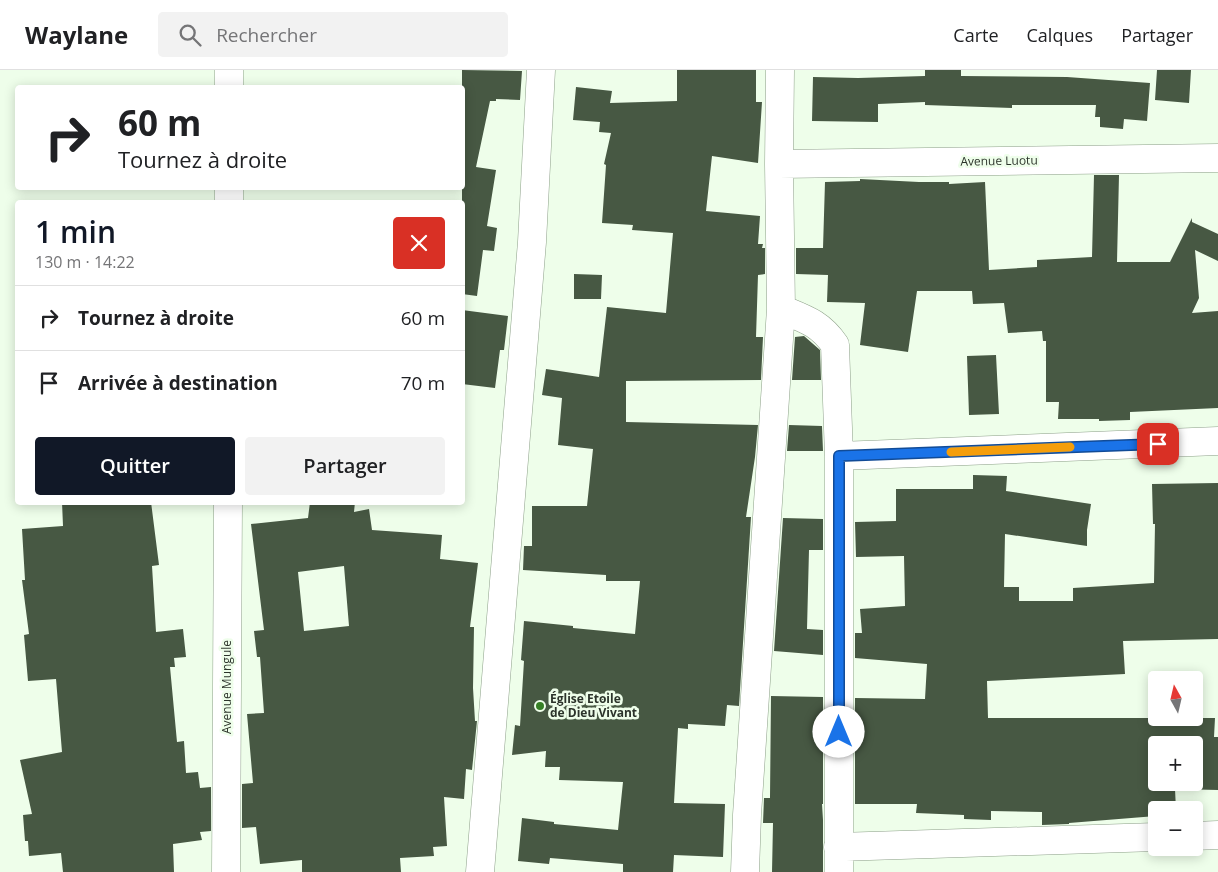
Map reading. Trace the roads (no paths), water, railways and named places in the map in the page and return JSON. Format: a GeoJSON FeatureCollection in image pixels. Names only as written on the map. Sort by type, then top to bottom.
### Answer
{"type":"FeatureCollection","features":[{"type":"Feature","properties":{"kind":"street"},"geometry":{"type":"LineString","coordinates":[[229,70],[229,85]]}},
{"type":"Feature","properties":{"kind":"street"},"geometry":{"type":"LineString","coordinates":[[480,872],[531,252],[541,70]]}},
{"type":"Feature","properties":{"kind":"street"},"geometry":{"type":"LineString","coordinates":[[745,872],[747,815],[781,309],[780,70]]}},
{"type":"Feature","properties":{"kind":"street","name":"Avenue Luotu"},"geometry":{"type":"LineString","coordinates":[[779,164],[1218,158]]}},
{"type":"Feature","properties":{"kind":"street"},"geometry":{"type":"LineString","coordinates":[[781,309],[814,323],[826,332],[834,345],[839,456],[839,860],[1148,838]]}},
{"type":"Feature","properties":{"kind":"street"},"geometry":{"type":"LineString","coordinates":[[839,456],[1218,442]]}},
{"type":"Feature","properties":{"kind":"street","name":"Avenue Mungule"},"geometry":{"type":"LineString","coordinates":[[226,872],[228,505]]}},
{"type":"Feature","properties":{"kind":"street"},"geometry":{"type":"LineString","coordinates":[[1203,836],[1218,835]]}},
{"type":"Feature","properties":{"kind":"place","name":"Église Etoile de Dieu Vivant"},"geometry":{"type":"Point","coordinates":[540,706]}}]}
